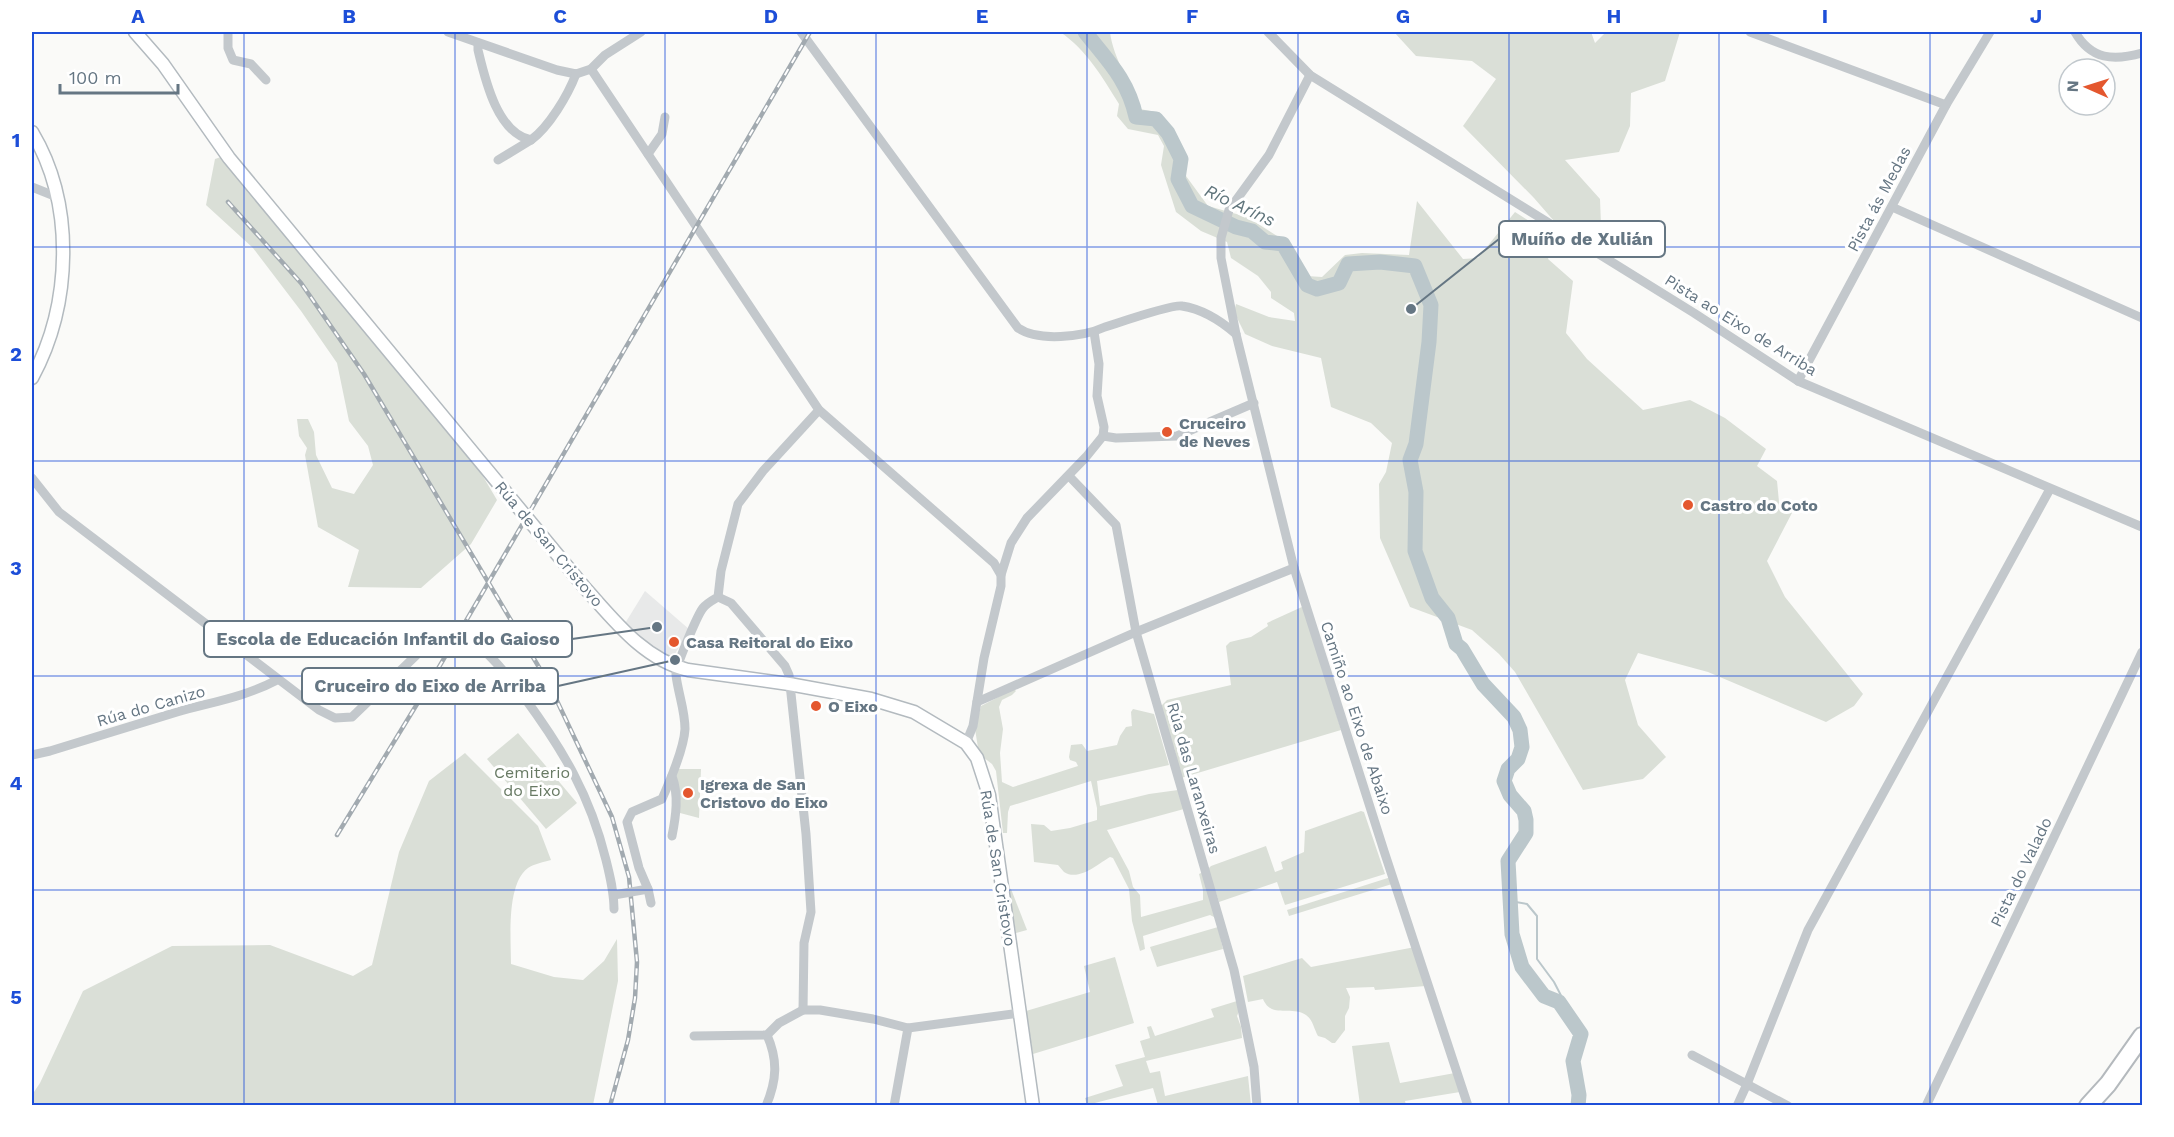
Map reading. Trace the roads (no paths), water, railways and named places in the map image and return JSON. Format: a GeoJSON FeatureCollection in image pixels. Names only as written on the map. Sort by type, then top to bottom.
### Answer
{"type":"FeatureCollection","features":[{"type":"Feature","properties":{"kind":"highway"},"geometry":{"type":"LineString","coordinates":[[2095,1106],[2142,1036]]}},
{"type":"Feature","properties":{"kind":"highway"},"geometry":{"type":"LineString","coordinates":[[2088,1106],[2108,1084]]}},
{"type":"Feature","properties":{"kind":"street","name":"Rúa de San Cristovo"},"geometry":{"type":"LineString","coordinates":[[135,32],[163,64],[229,158],[585,588],[622,628],[649,652],[676,667],[871,699],[914,712],[966,743],[977,758],[989,795],[1033,1106]]}},
{"type":"Feature","properties":{"kind":"street"},"geometry":{"type":"LineString","coordinates":[[228,32],[228,48],[233,60],[251,64],[266,80]]}},
{"type":"Feature","properties":{"kind":"street"},"geometry":{"type":"LineString","coordinates":[[448,32],[576,74],[591,69],[604,55],[641,32]]}},
{"type":"Feature","properties":{"kind":"street"},"geometry":{"type":"LineString","coordinates":[[801,32],[1018,328],[1027,334],[1043,337],[1094,332],[1180,305],[1206,314],[1225,324],[1236,334]]}},
{"type":"Feature","properties":{"kind":"street","name":"Pista ao Eixo de Arriba"},"geometry":{"type":"LineString","coordinates":[[1268,32],[1310,75],[1694,313],[1798,381],[2142,527]]}},
{"type":"Feature","properties":{"kind":"street"},"geometry":{"type":"LineString","coordinates":[[1750,32],[1769,35],[1946,105]]}},
{"type":"Feature","properties":{"kind":"street","name":"Pista ás Medas"},"geometry":{"type":"LineString","coordinates":[[1798,381],[1946,105],[1990,32]]}},
{"type":"Feature","properties":{"kind":"street"},"geometry":{"type":"LineString","coordinates":[[2075,32],[2090,50],[2106,57],[2122,59],[2142,53]]}},
{"type":"Feature","properties":{"kind":"street"},"geometry":{"type":"LineString","coordinates":[[478,43],[490,94],[501,116],[523,138],[531,140]]}},
{"type":"Feature","properties":{"kind":"street"},"geometry":{"type":"LineString","coordinates":[[591,69],[819,410],[994,563],[1001,575]]}},
{"type":"Feature","properties":{"kind":"street"},"geometry":{"type":"LineString","coordinates":[[498,160],[540,134],[569,92],[576,74]]}},
{"type":"Feature","properties":{"kind":"street","name":"Camiño ao Eixo de Abaixo"},"geometry":{"type":"LineString","coordinates":[[1310,75],[1269,154],[1228,210],[1221,258],[1236,334],[1294,568],[1468,1106]]}},
{"type":"Feature","properties":{"kind":"street"},"geometry":{"type":"LineString","coordinates":[[648,154],[662,134],[665,117]]}},
{"type":"Feature","properties":{"kind":"street"},"geometry":{"type":"LineString","coordinates":[[32,132],[48,166],[57,197],[63,243],[62,273],[49,335],[32,378]]}},
{"type":"Feature","properties":{"kind":"street"},"geometry":{"type":"LineString","coordinates":[[32,187],[57,197]]}},
{"type":"Feature","properties":{"kind":"street"},"geometry":{"type":"LineString","coordinates":[[1892,207],[2142,318]]}},
{"type":"Feature","properties":{"kind":"street"},"geometry":{"type":"LineString","coordinates":[[966,743],[973,726],[984,658],[1001,586],[1001,575],[1011,543],[1027,518],[1069,476],[1103,436],[1104,427],[1097,396],[1099,364],[1094,332]]}},
{"type":"Feature","properties":{"kind":"street"},"geometry":{"type":"LineString","coordinates":[[1103,436],[1116,438],[1177,436],[1254,403]]}},
{"type":"Feature","properties":{"kind":"street"},"geometry":{"type":"LineString","coordinates":[[651,903],[627,822],[632,812],[662,799],[672,776],[685,732],[676,667],[692,634],[692,625],[704,608],[718,597],[721,571],[738,504],[763,471],[819,410]]}},
{"type":"Feature","properties":{"kind":"street","name":"Rúa das Laranxeiras"},"geometry":{"type":"LineString","coordinates":[[1069,476],[1116,525],[1136,632],[1234,970],[1254,1067],[1257,1106]]}},
{"type":"Feature","properties":{"kind":"street"},"geometry":{"type":"LineString","coordinates":[[32,478],[59,512],[277,680],[319,710],[335,718],[352,717],[428,644],[449,634],[469,640],[488,654],[546,726],[568,760],[602,842],[614,895],[614,909]]}},
{"type":"Feature","properties":{"kind":"street"},"geometry":{"type":"LineString","coordinates":[[1737,1106],[1808,930],[2050,489]]}},
{"type":"Feature","properties":{"kind":"street"},"geometry":{"type":"LineString","coordinates":[[977,702],[1136,632],[1294,568]]}},
{"type":"Feature","properties":{"kind":"street"},"geometry":{"type":"LineString","coordinates":[[718,597],[731,603],[785,666],[789,675],[806,834],[811,912],[804,943],[803,1010]]}},
{"type":"Feature","properties":{"kind":"street","name":"Pista do Valado"},"geometry":{"type":"LineString","coordinates":[[1926,1106],[2142,652]]}},
{"type":"Feature","properties":{"kind":"street","name":"Rúa do Canizo"},"geometry":{"type":"LineString","coordinates":[[32,755],[50,752],[180,712],[234,699],[277,680]]}},
{"type":"Feature","properties":{"kind":"street"},"geometry":{"type":"LineString","coordinates":[[672,776],[675,783],[676,807],[672,836]]}},
{"type":"Feature","properties":{"kind":"street"},"geometry":{"type":"LineString","coordinates":[[614,895],[648,889]]}},
{"type":"Feature","properties":{"kind":"street"},"geometry":{"type":"LineString","coordinates":[[694,1036],[767,1035],[779,1023],[803,1010],[873,1019],[908,1028],[1020,1013]]}},
{"type":"Feature","properties":{"kind":"street"},"geometry":{"type":"LineString","coordinates":[[894,1106],[908,1028]]}},
{"type":"Feature","properties":{"kind":"street"},"geometry":{"type":"LineString","coordinates":[[766,1106],[773,1090],[777,1070],[774,1049],[767,1035]]}},
{"type":"Feature","properties":{"kind":"street"},"geometry":{"type":"LineString","coordinates":[[1692,1055],[1788,1106]]}},
{"type":"Feature","properties":{"kind":"waterway","name":"Río Aríns"},"geometry":{"type":"LineString","coordinates":[[1085,32],[1122,81],[1136,117],[1156,119],[1168,133],[1181,159],[1178,179],[1192,206],[1236,227],[1252,231],[1265,242],[1283,244],[1307,285],[1317,289],[1339,283],[1348,264],[1380,262],[1415,266],[1431,305],[1429,342],[1416,444],[1410,460],[1416,492],[1415,551],[1432,598],[1448,618],[1456,644],[1462,649],[1483,684],[1514,717],[1520,730],[1522,747],[1518,759],[1508,769],[1504,781],[1510,795],[1524,811],[1526,820],[1526,833],[1508,861],[1512,934],[1522,967],[1544,996],[1559,1002],[1581,1034],[1573,1061],[1579,1095],[1578,1106]]}},
{"type":"Feature","properties":{"kind":"waterway"},"geometry":{"type":"LineString","coordinates":[[1510,901],[1527,904],[1537,916],[1537,959],[1554,982],[1581,1034]]}},
{"type":"Feature","properties":{"kind":"railway"},"geometry":{"type":"LineString","coordinates":[[337,835],[425,691],[810,32]]}},
{"type":"Feature","properties":{"kind":"railway"},"geometry":{"type":"LineString","coordinates":[[228,202],[301,283],[364,374],[549,684],[612,817],[629,877],[637,962],[635,998],[628,1040],[610,1106]]}},
{"type":"Feature","properties":{"kind":"place","name":"Muíño de Xulián"},"geometry":{"type":"Point","coordinates":[1411,309]}},
{"type":"Feature","properties":{"kind":"place","name":"Cruceiro de Neves"},"geometry":{"type":"Point","coordinates":[1167,432]}},
{"type":"Feature","properties":{"kind":"place","name":"Castro do Coto"},"geometry":{"type":"Point","coordinates":[1688,505]}},
{"type":"Feature","properties":{"kind":"place","name":"Escola de Educación Infantil do Gaioso"},"geometry":{"type":"Point","coordinates":[657,627]}},
{"type":"Feature","properties":{"kind":"place","name":"Casa Reitoral do Eixo"},"geometry":{"type":"Point","coordinates":[674,642]}},
{"type":"Feature","properties":{"kind":"place","name":"Cruceiro do Eixo de Arriba"},"geometry":{"type":"Point","coordinates":[675,660]}},
{"type":"Feature","properties":{"kind":"place","name":"O Eixo"},"geometry":{"type":"Point","coordinates":[816,706]}},
{"type":"Feature","properties":{"kind":"place","name":"Igrexa de San Cristovo do Eixo"},"geometry":{"type":"Point","coordinates":[688,793]}},
{"type":"Feature","properties":{"kind":"park label","name":"Cemiterio do Eixo"},"geometry":{"type":"Point","coordinates":[532,781]}}]}
